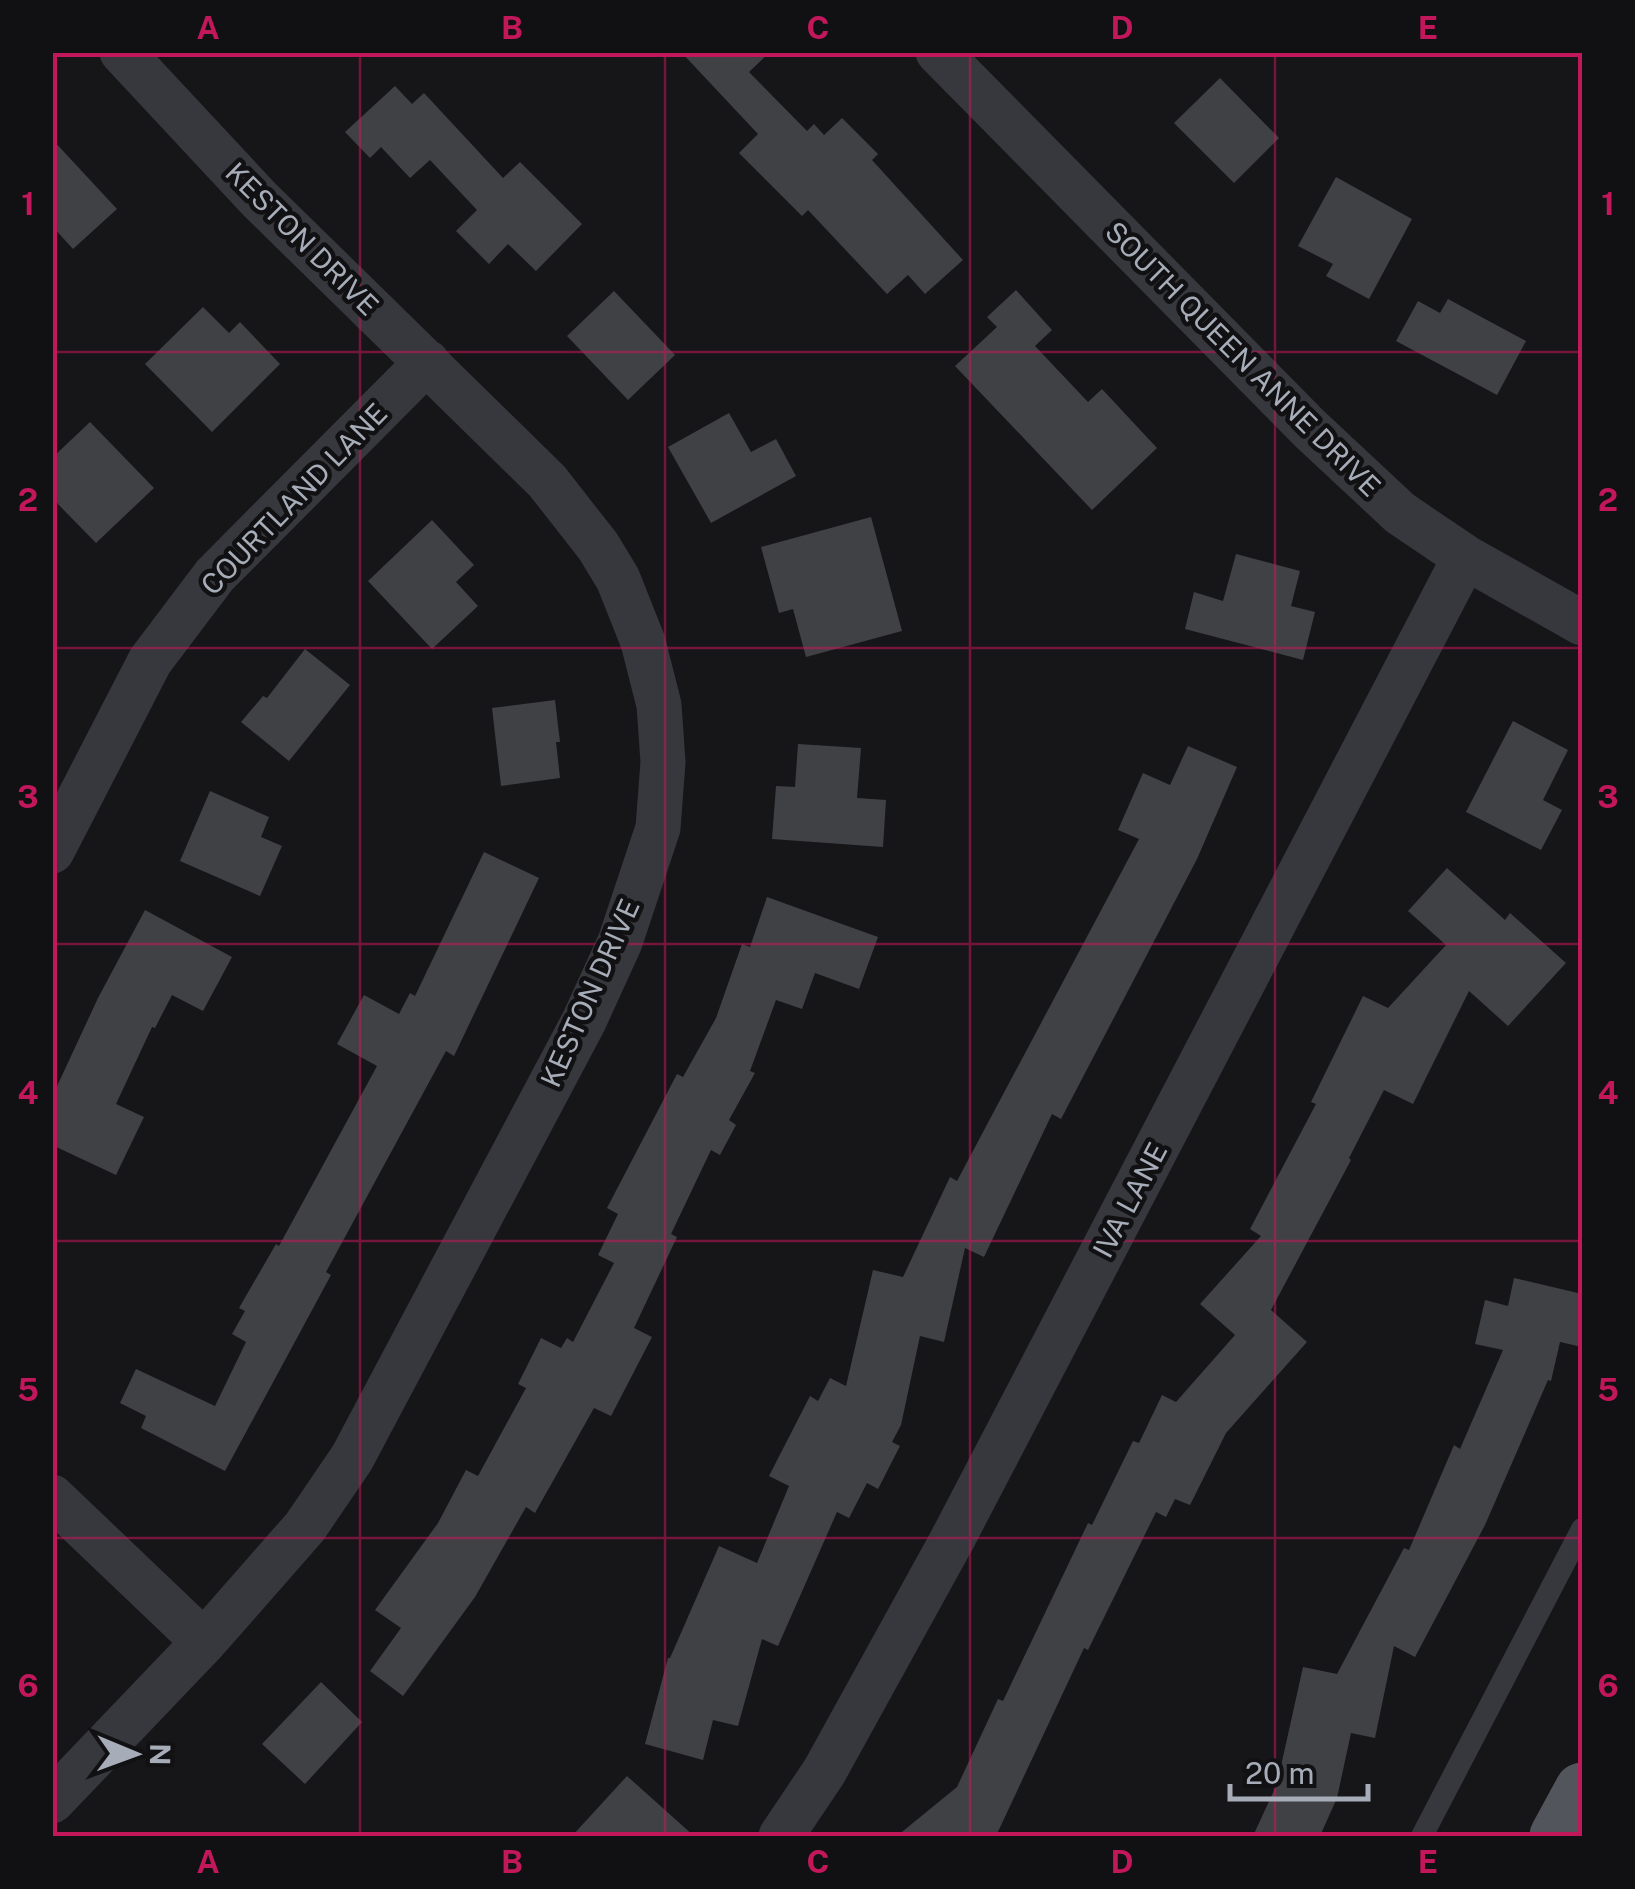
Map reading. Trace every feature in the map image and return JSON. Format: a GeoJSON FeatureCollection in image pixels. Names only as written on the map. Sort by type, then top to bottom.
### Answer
{"type":"FeatureCollection","features":[{"type":"Feature","properties":{"kind":"main road"},"geometry":{"type":"LineString","coordinates":[[1557,1836],[1582,1790]]}},
{"type":"Feature","properties":{"kind":"street","name":"KESTON DRIVE"},"geometry":{"type":"LineString","coordinates":[[52,1801],[204,1642],[305,1528],[352,1458],[584,1021],[620,942],[658,828],[662,762],[659,705],[643,642],[618,580],[598,546],[547,481],[260,199],[122,52]]}},
{"type":"Feature","properties":{"kind":"street","name":"SOUTH QUEEN ANNE DRIVE"},"geometry":{"type":"LineString","coordinates":[[938,52],[1310,429],[1400,512],[1465,557],[1582,623]]}},
{"type":"Feature","properties":{"kind":"street","name":"COURTLAND LANE"},"geometry":{"type":"LineString","coordinates":[[52,851],[150,661],[214,575],[428,362]]}},
{"type":"Feature","properties":{"kind":"street","name":"IVA LANE"},"geometry":{"type":"LineString","coordinates":[[781,1836],[824,1772],[952,1540],[1465,557]]}},
{"type":"Feature","properties":{"kind":"street"},"geometry":{"type":"LineString","coordinates":[[52,1496],[204,1642]]}},
{"type":"Feature","properties":{"kind":"lane"},"geometry":{"type":"LineString","coordinates":[[1422,1836],[1582,1529]]}},
{"type":"Feature","properties":{"kind":"building"},"geometry":{"type":"Polygon","coordinates":[[[681,52],[770,52],[749,72],[807,131],[814,124],[824,135],[842,118],[878,154],[872,160],[963,260],[925,294],[908,275],[887,294],[808,210],[802,216],[739,153],[758,134],[681,52]]]}},
{"type":"Feature","properties":{"kind":"building"},"geometry":{"type":"Polygon","coordinates":[[[1220,78],[1279,138],[1234,183],[1174,123],[1220,78]]]}},
{"type":"Feature","properties":{"kind":"building"},"geometry":{"type":"Polygon","coordinates":[[[395,86],[412,104],[424,93],[503,178],[520,162],[582,224],[536,271],[508,244],[489,264],[456,231],[477,210],[430,160],[410,178],[381,147],[370,158],[345,132],[395,86]]]}},
{"type":"Feature","properties":{"kind":"building"},"geometry":{"type":"Polygon","coordinates":[[[52,139],[117,209],[73,249],[52,226],[52,139]]]}},
{"type":"Feature","properties":{"kind":"building"},"geometry":{"type":"Polygon","coordinates":[[[1336,177],[1412,219],[1369,299],[1326,276],[1333,264],[1298,246],[1336,177]]]}},
{"type":"Feature","properties":{"kind":"building"},"geometry":{"type":"Polygon","coordinates":[[[1016,290],[1052,330],[1035,346],[1088,402],[1102,389],[1157,448],[1092,510],[955,366],[997,327],[987,317],[1016,290]]]}},
{"type":"Feature","properties":{"kind":"building"},"geometry":{"type":"Polygon","coordinates":[[[614,291],[675,355],[628,400],[567,336],[614,291]]]}},
{"type":"Feature","properties":{"kind":"building"},"geometry":{"type":"Polygon","coordinates":[[[1448,299],[1526,341],[1497,395],[1396,341],[1418,301],[1440,313],[1448,299]]]}},
{"type":"Feature","properties":{"kind":"building"},"geometry":{"type":"Polygon","coordinates":[[[203,307],[229,333],[240,322],[280,364],[212,432],[145,364],[203,307]]]}},
{"type":"Feature","properties":{"kind":"building"},"geometry":{"type":"Polygon","coordinates":[[[729,413],[751,452],[776,439],[796,476],[711,523],[668,447],[729,413]]]}},
{"type":"Feature","properties":{"kind":"building"},"geometry":{"type":"Polygon","coordinates":[[[90,422],[154,488],[96,543],[52,498],[52,458],[90,422]]]}},
{"type":"Feature","properties":{"kind":"building"},"geometry":{"type":"Polygon","coordinates":[[[871,517],[902,631],[806,657],[793,609],[779,613],[761,547],[871,517]]]}},
{"type":"Feature","properties":{"kind":"building"},"geometry":{"type":"Polygon","coordinates":[[[432,520],[474,565],[456,582],[478,606],[432,649],[368,581],[432,520]]]}},
{"type":"Feature","properties":{"kind":"building"},"geometry":{"type":"Polygon","coordinates":[[[1236,554],[1300,571],[1291,606],[1315,612],[1303,660],[1185,629],[1194,592],[1223,601],[1236,554]]]}},
{"type":"Feature","properties":{"kind":"building"},"geometry":{"type":"Polygon","coordinates":[[[305,649],[350,685],[289,761],[241,722],[263,696],[267,698],[305,649]]]}},
{"type":"Feature","properties":{"kind":"building"},"geometry":{"type":"Polygon","coordinates":[[[555,700],[560,778],[501,786],[492,708],[555,700]]]}},
{"type":"Feature","properties":{"kind":"building"},"geometry":{"type":"Polygon","coordinates":[[[1513,721],[1568,750],[1543,800],[1562,810],[1541,850],[1466,812],[1513,721]]]}},
{"type":"Feature","properties":{"kind":"building"},"geometry":{"type":"Polygon","coordinates":[[[798,744],[861,748],[857,798],[886,800],[883,847],[772,839],[776,786],[795,787],[798,744]]]}},
{"type":"Feature","properties":{"kind":"building"},"geometry":{"type":"Polygon","coordinates":[[[1188,746],[1237,767],[1197,859],[1061,1119],[1052,1114],[984,1257],[965,1248],[944,1342],[920,1336],[901,1425],[892,1442],[900,1446],[878,1489],[867,1483],[849,1518],[837,1512],[778,1646],[762,1639],[738,1726],[713,1720],[703,1760],[645,1744],[668,1658],[719,1546],[757,1563],[789,1486],[769,1476],[810,1396],[818,1401],[830,1378],[846,1386],[873,1270],[903,1277],[950,1177],[957,1181],[1139,839],[1118,830],[1143,773],[1170,785],[1188,746]]]}},
{"type":"Feature","properties":{"kind":"building"},"geometry":{"type":"Polygon","coordinates":[[[210,791],[269,817],[261,837],[282,846],[260,896],[180,861],[210,791]]]}},
{"type":"Feature","properties":{"kind":"building"},"geometry":{"type":"Polygon","coordinates":[[[484,852],[539,878],[454,1056],[446,1051],[326,1272],[331,1275],[225,1471],[141,1428],[146,1416],[120,1403],[136,1369],[215,1406],[246,1342],[232,1334],[245,1311],[239,1308],[276,1244],[279,1246],[377,1066],[337,1044],[364,995],[399,1014],[410,993],[415,996],[484,852]]]}},
{"type":"Feature","properties":{"kind":"building"},"geometry":{"type":"Polygon","coordinates":[[[1447,868],[1505,920],[1510,913],[1566,963],[1508,1026],[1469,991],[1413,1104],[1384,1090],[1271,1310],[1307,1342],[1226,1433],[1190,1505],[1175,1499],[1166,1517],[1156,1512],[1088,1650],[1084,1648],[996,1836],[897,1836],[957,1787],[1088,1523],[1092,1525],[1133,1441],[1139,1443],[1162,1395],[1176,1402],[1235,1335],[1200,1304],[1261,1236],[1250,1229],[1316,1104],[1311,1102],[1363,996],[1388,1008],[1446,945],[1408,911],[1447,868]]]}},
{"type":"Feature","properties":{"kind":"building"},"geometry":{"type":"Polygon","coordinates":[[[767,897],[878,937],[859,989],[815,973],[802,1009],[776,1000],[750,1071],[755,1073],[729,1120],[736,1125],[720,1155],[711,1150],[671,1234],[677,1237],[634,1328],[652,1337],[611,1416],[594,1408],[535,1513],[526,1507],[475,1597],[403,1696],[370,1671],[401,1628],[375,1610],[438,1523],[466,1470],[478,1476],[526,1388],[518,1384],[541,1338],[561,1348],[567,1338],[573,1342],[614,1263],[598,1255],[618,1214],[607,1208],[677,1074],[683,1077],[716,1018],[742,944],[750,947],[767,897]]]}},
{"type":"Feature","properties":{"kind":"building"},"geometry":{"type":"Polygon","coordinates":[[[145,910],[232,957],[203,1011],[172,995],[155,1028],[152,1027],[116,1104],[144,1117],[116,1175],[52,1145],[52,1097],[145,910]]]}},
{"type":"Feature","properties":{"kind":"building"},"geometry":{"type":"Polygon","coordinates":[[[1514,1278],[1582,1294],[1582,1347],[1560,1342],[1551,1381],[1548,1380],[1485,1525],[1415,1657],[1394,1646],[1375,1738],[1351,1733],[1337,1798],[1320,1836],[1253,1836],[1277,1784],[1303,1667],[1337,1674],[1404,1548],[1409,1550],[1454,1445],[1460,1449],[1503,1350],[1475,1344],[1485,1300],[1508,1306],[1514,1278]]]}},
{"type":"Feature","properties":{"kind":"building"},"geometry":{"type":"Polygon","coordinates":[[[321,1682],[362,1722],[305,1784],[262,1744],[321,1682]]]}},
{"type":"Feature","properties":{"kind":"building"},"geometry":{"type":"Polygon","coordinates":[[[627,1776],[694,1836],[572,1836],[627,1776]]]}}]}
